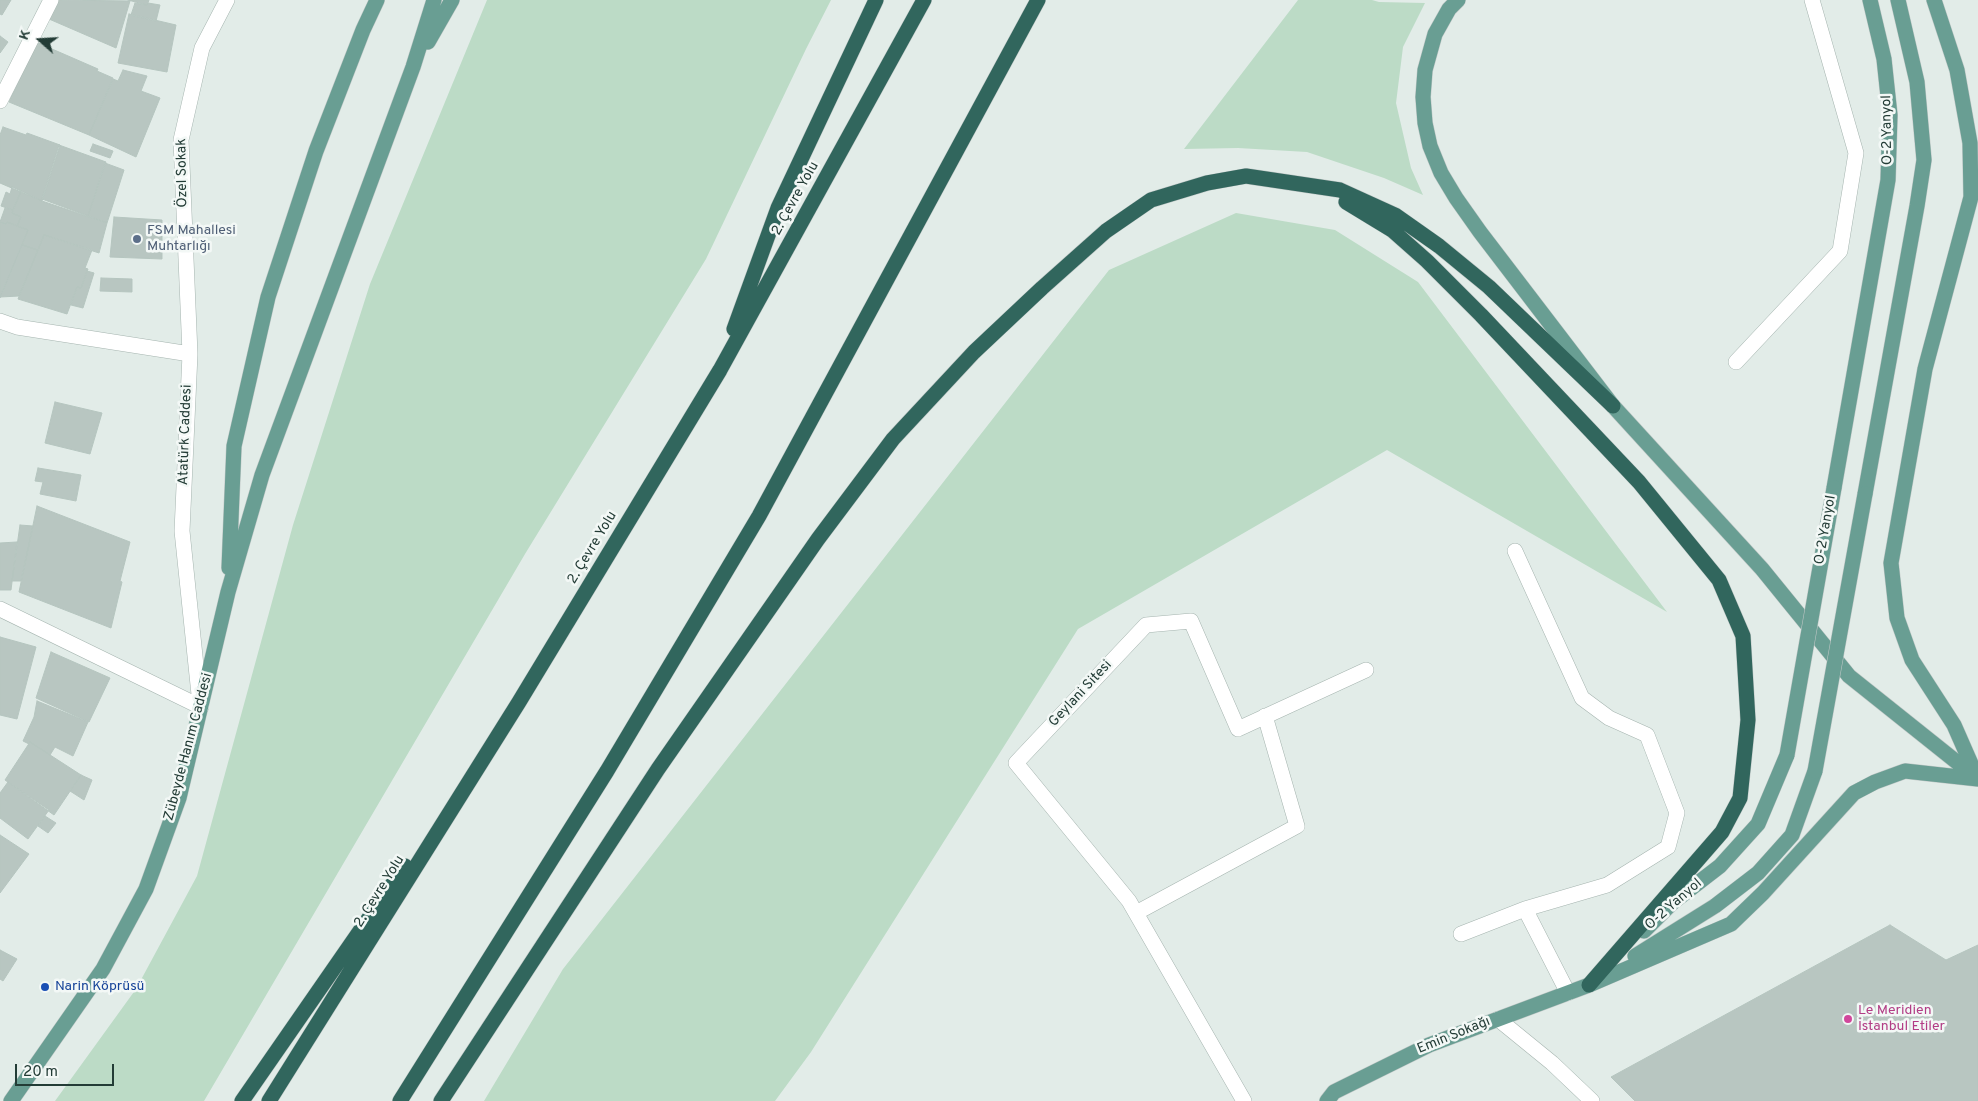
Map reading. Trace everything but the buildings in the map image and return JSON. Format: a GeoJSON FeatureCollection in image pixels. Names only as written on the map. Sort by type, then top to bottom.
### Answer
{"type":"FeatureCollection","features":[{"type":"Feature","properties":{"kind":"highway"},"geometry":{"type":"LineString","coordinates":[[720,370],[778,208],[876,0]]}},
{"type":"Feature","properties":{"kind":"highway","name":"2. Çevre Yolu"},"geometry":{"type":"LineString","coordinates":[[269,1101],[519,702],[720,370],[924,0]]}},
{"type":"Feature","properties":{"kind":"highway"},"geometry":{"type":"LineString","coordinates":[[400,1101],[607,770],[759,516],[1038,0]]}},
{"type":"Feature","properties":{"kind":"highway"},"geometry":{"type":"LineString","coordinates":[[441,1101],[658,769],[818,539],[900,432],[974,352],[1042,288],[1106,231],[1151,200],[1207,183],[1246,176],[1340,190],[1395,215],[1439,246],[1488,287],[1614,406]]}},
{"type":"Feature","properties":{"kind":"highway"},"geometry":{"type":"LineString","coordinates":[[1283,181],[1344,200],[1392,230],[1481,315],[1639,482],[1719,580],[1743,636],[1748,720],[1740,798],[1722,832],[1589,985]]}},
{"type":"Feature","properties":{"kind":"highway"},"geometry":{"type":"LineString","coordinates":[[242,1101],[519,702]]}},
{"type":"Feature","properties":{"kind":"main road"},"geometry":{"type":"LineString","coordinates":[[363,30],[372,0]]}},
{"type":"Feature","properties":{"kind":"main road"},"geometry":{"type":"LineString","coordinates":[[228,592],[234,446],[268,296],[316,151],[363,30],[377,0]]}},
{"type":"Feature","properties":{"kind":"main road"},"geometry":{"type":"LineString","coordinates":[[228,592],[262,475],[413,67],[434,0]]}},
{"type":"Feature","properties":{"kind":"main road"},"geometry":{"type":"LineString","coordinates":[[413,67],[452,0]]}},
{"type":"Feature","properties":{"kind":"main road"},"geometry":{"type":"LineString","coordinates":[[1458,0],[1449,9],[1435,34],[1425,70],[1423,97],[1425,123],[1430,146],[1441,172],[1480,232],[1614,406],[1762,569],[1849,676],[1978,779]]}},
{"type":"Feature","properties":{"kind":"main road","name":"O-2 Yanyol"},"geometry":{"type":"LineString","coordinates":[[1589,985],[1672,903],[1720,866],[1758,824],[1787,755],[1888,180],[1890,115],[1884,59],[1870,0]]}},
{"type":"Feature","properties":{"kind":"main road"},"geometry":{"type":"LineString","coordinates":[[1589,985],[1715,906],[1758,873],[1792,835],[1815,771],[1924,160],[1917,82],[1898,0]]}},
{"type":"Feature","properties":{"kind":"main road"},"geometry":{"type":"LineString","coordinates":[[1934,0],[1956,70],[1970,142],[1971,197],[1926,370],[1891,563],[1897,618],[1912,660],[1954,725],[1978,779]]}},
{"type":"Feature","properties":{"kind":"main road","name":"Zübeyde Hanım Caddesi"},"geometry":{"type":"LineString","coordinates":[[11,1101],[103,969],[146,889],[179,798],[228,592]]}},
{"type":"Feature","properties":{"kind":"main road"},"geometry":{"type":"LineString","coordinates":[[1589,985],[1731,924],[1763,893],[1854,794],[1875,782],[1905,771],[1978,779]]}},
{"type":"Feature","properties":{"kind":"main road","name":"Emin Sokağı"},"geometry":{"type":"LineString","coordinates":[[1327,1101],[1334,1092],[1429,1045],[1589,985]]}},
{"type":"Feature","properties":{"kind":"street"},"geometry":{"type":"LineString","coordinates":[[0,101],[51,0]]}},
{"type":"Feature","properties":{"kind":"street","name":"Özel Sokak"},"geometry":{"type":"LineString","coordinates":[[190,354],[180,140],[202,48],[227,0]]}},
{"type":"Feature","properties":{"kind":"street"},"geometry":{"type":"LineString","coordinates":[[1736,362],[1840,251],[1856,154],[1812,0]]}},
{"type":"Feature","properties":{"kind":"street"},"geometry":{"type":"LineString","coordinates":[[0,321],[16,327],[190,354]]}},
{"type":"Feature","properties":{"kind":"street","name":"Atatürk Caddesi"},"geometry":{"type":"LineString","coordinates":[[190,354],[182,531],[200,707]]}},
{"type":"Feature","properties":{"kind":"street"},"geometry":{"type":"LineString","coordinates":[[1461,934],[1525,909],[1607,885],[1668,846],[1677,813],[1647,735],[1609,718],[1582,698],[1515,551]]}},
{"type":"Feature","properties":{"kind":"street"},"geometry":{"type":"LineString","coordinates":[[0,609],[200,707]]}},
{"type":"Feature","properties":{"kind":"street","name":"Geylani Sitesi"},"geometry":{"type":"LineString","coordinates":[[1240,1100],[1136,913],[1016,764],[1146,625],[1191,621],[1238,729],[1366,670]]}},
{"type":"Feature","properties":{"kind":"street"},"geometry":{"type":"LineString","coordinates":[[1136,913],[1297,826],[1265,716]]}},
{"type":"Feature","properties":{"kind":"street"},"geometry":{"type":"LineString","coordinates":[[1525,909],[1568,993]]}},
{"type":"Feature","properties":{"kind":"street"},"geometry":{"type":"LineString","coordinates":[[1498,1019],[1552,1063],[1592,1101]]}},
{"type":"Feature","properties":{"kind":"green space"},"geometry":{"type":"Polygon","coordinates":[[[487,0],[831,0],[706,259],[525,554],[204,1101],[55,1101],[136,989],[197,876],[293,525],[370,284],[487,0]]]}},
{"type":"Feature","properties":{"kind":"green space"},"geometry":{"type":"Polygon","coordinates":[[[1298,0],[1372,0],[1379,2],[1425,3],[1403,47],[1396,103],[1411,168],[1423,195],[1384,178],[1307,152],[1238,148],[1184,149],[1298,0]]]}},
{"type":"Feature","properties":{"kind":"green space"},"geometry":{"type":"Polygon","coordinates":[[[1236,213],[1335,230],[1418,282],[1667,612],[1387,450],[1078,629],[811,1052],[775,1101],[484,1101],[563,969],[1109,270],[1236,213]]]}},
{"type":"Feature","properties":{"kind":"place","name":"FSM Mahallesi Muhtarlığı"},"geometry":{"type":"Point","coordinates":[137,239]}},
{"type":"Feature","properties":{"kind":"place","name":"Narin Köprüsü"},"geometry":{"type":"Point","coordinates":[45,987]}},
{"type":"Feature","properties":{"kind":"place","name":"Le Meridien İstanbul Etiler"},"geometry":{"type":"Point","coordinates":[1848,1019]}}]}
